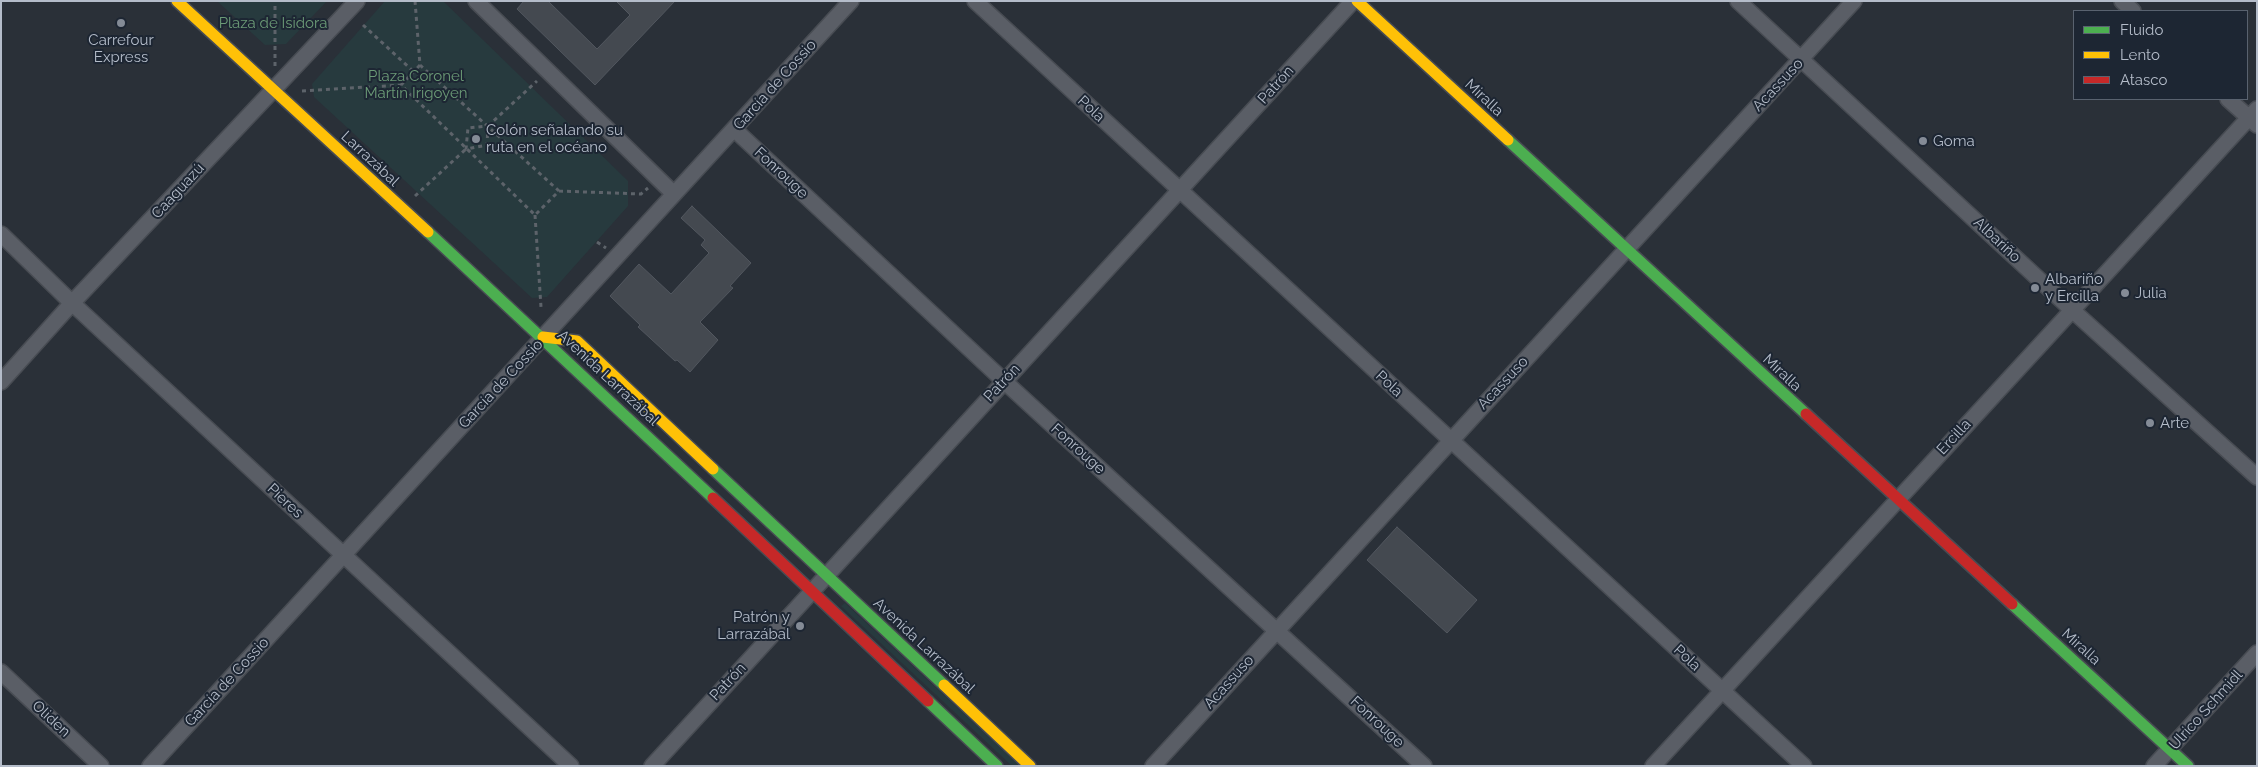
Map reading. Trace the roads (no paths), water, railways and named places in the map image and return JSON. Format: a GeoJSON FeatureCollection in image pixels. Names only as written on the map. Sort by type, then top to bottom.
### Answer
{"type":"FeatureCollection","features":[{"type":"Feature","properties":{"kind":"street","name":"Larrazábal"},"geometry":{"type":"LineString","coordinates":[[177,1],[403,210],[544,337]]}},
{"type":"Feature","properties":{"kind":"street","name":"Caaguazú"},"geometry":{"type":"LineString","coordinates":[[1,382],[273,88],[357,1]]}},
{"type":"Feature","properties":{"kind":"street"},"geometry":{"type":"LineString","coordinates":[[476,1],[550,71],[674,194]]}},
{"type":"Feature","properties":{"kind":"street","name":"García de Cossio"},"geometry":{"type":"LineString","coordinates":[[150,766],[851,1]]}},
{"type":"Feature","properties":{"kind":"street","name":"Pola"},"geometry":{"type":"LineString","coordinates":[[975,1],[1804,766]]}},
{"type":"Feature","properties":{"kind":"street","name":"Patrón"},"geometry":{"type":"LineString","coordinates":[[652,766],[1353,1]]}},
{"type":"Feature","properties":{"kind":"street","name":"Miralla"},"geometry":{"type":"LineString","coordinates":[[1357,1],[2188,766]]}},
{"type":"Feature","properties":{"kind":"street","name":"Albariño"},"geometry":{"type":"LineString","coordinates":[[1738,1],[2071,309],[2257,477]]}},
{"type":"Feature","properties":{"kind":"street","name":"Acassuso"},"geometry":{"type":"LineString","coordinates":[[1152,766],[1854,1]]}},
{"type":"Feature","properties":{"kind":"street"},"geometry":{"type":"LineString","coordinates":[[2122,1],[2132,10]]}},
{"type":"Feature","properties":{"kind":"street"},"geometry":{"type":"LineString","coordinates":[[2229,100],[2254,117]]}},
{"type":"Feature","properties":{"kind":"street","name":"Ercilla"},"geometry":{"type":"LineString","coordinates":[[1653,766],[2071,309],[2254,117]]}},
{"type":"Feature","properties":{"kind":"street","name":"Fonrouge"},"geometry":{"type":"LineString","coordinates":[[734,129],[1004,381],[1424,766]]}},
{"type":"Feature","properties":{"kind":"street","name":"Pieres"},"geometry":{"type":"LineString","coordinates":[[1,234],[72,304],[571,766]]}},
{"type":"Feature","properties":{"kind":"street","name":"Avenida Larrazábal"},"geometry":{"type":"LineString","coordinates":[[544,337],[576,341],[1030,766]]}},
{"type":"Feature","properties":{"kind":"street","name":"Avenida Larrazábal"},"geometry":{"type":"LineString","coordinates":[[544,337],[997,766]]}},
{"type":"Feature","properties":{"kind":"street","name":"Ulrico Schmidl"},"geometry":{"type":"LineString","coordinates":[[2154,766],[2257,653]]}},
{"type":"Feature","properties":{"kind":"street","name":"Oliden"},"geometry":{"type":"LineString","coordinates":[[1,672],[102,766]]}},
{"type":"Feature","properties":{"kind":"place","name":"Carrefour Express"},"geometry":{"type":"Point","coordinates":[121,23]}},
{"type":"Feature","properties":{"kind":"place","name":"Colón señalando su ruta en el océano"},"geometry":{"type":"Point","coordinates":[476,139]}},
{"type":"Feature","properties":{"kind":"place","name":"Goma"},"geometry":{"type":"Point","coordinates":[1923,141]}},
{"type":"Feature","properties":{"kind":"place","name":"Albariño y Ercilla"},"geometry":{"type":"Point","coordinates":[2035,288]}},
{"type":"Feature","properties":{"kind":"place","name":"Julia"},"geometry":{"type":"Point","coordinates":[2125,293]}},
{"type":"Feature","properties":{"kind":"place","name":"Arte"},"geometry":{"type":"Point","coordinates":[2150,423]}},
{"type":"Feature","properties":{"kind":"place","name":"Patrón y Larrazábal"},"geometry":{"type":"Point","coordinates":[800,626]}},
{"type":"Feature","properties":{"kind":"park label","name":"Plaza de Isidora"},"geometry":{"type":"Point","coordinates":[273,23]}},
{"type":"Feature","properties":{"kind":"park label","name":"Plaza Coronel Martín Irigoyen"},"geometry":{"type":"Point","coordinates":[416,84]}}]}
